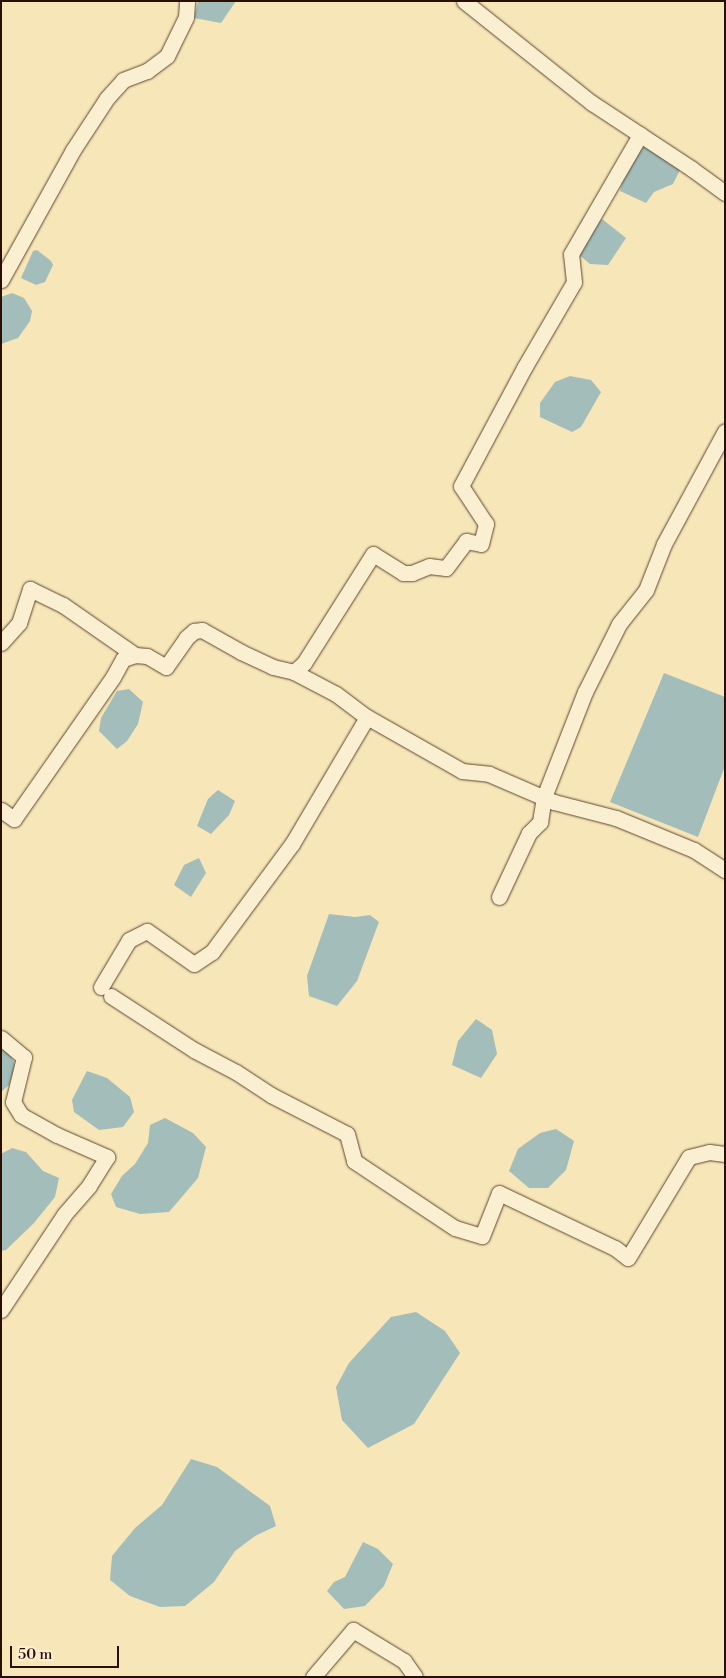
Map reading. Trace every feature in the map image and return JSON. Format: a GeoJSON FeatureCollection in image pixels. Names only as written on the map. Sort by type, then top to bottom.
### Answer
{"type":"FeatureCollection","features":[{"type":"Feature","properties":{"kind":"street"},"geometry":{"type":"LineString","coordinates":[[1,280],[73,150],[107,98],[124,80],[147,71],[167,56],[186,17],[186,1]]}},
{"type":"Feature","properties":{"kind":"street"},"geometry":{"type":"LineString","coordinates":[[464,1],[592,103],[725,193]]}},
{"type":"Feature","properties":{"kind":"street"},"geometry":{"type":"LineString","coordinates":[[294,672],[304,663],[373,554],[403,573],[412,573],[429,566],[446,568],[466,540],[480,544],[486,524],[461,486],[490,435],[524,368],[574,282],[571,254],[640,134]]}},
{"type":"Feature","properties":{"kind":"street"},"geometry":{"type":"LineString","coordinates":[[499,897],[529,832],[540,822],[544,797],[585,692],[619,624],[646,590],[664,544],[725,431]]}},
{"type":"Feature","properties":{"kind":"street"},"geometry":{"type":"LineString","coordinates":[[1,644],[19,623],[30,589],[64,606],[135,655]]}},
{"type":"Feature","properties":{"kind":"street"},"geometry":{"type":"LineString","coordinates":[[1,810],[14,819],[113,677],[123,659],[135,655],[147,656],[166,667],[186,638],[194,631],[202,630],[273,667],[294,672],[336,694],[367,717],[462,772],[489,774],[554,802],[616,818],[694,850],[725,870]]}},
{"type":"Feature","properties":{"kind":"street"},"geometry":{"type":"LineString","coordinates":[[367,717],[292,844],[212,952],[194,964],[148,931],[128,940],[106,992],[194,1050],[236,1072],[271,1095],[346,1134],[354,1161],[455,1228],[482,1236],[499,1193],[615,1248],[628,1258],[689,1156],[709,1152],[725,1154]]}},
{"type":"Feature","properties":{"kind":"street"},"geometry":{"type":"LineString","coordinates":[[1,1038],[24,1056],[13,1102],[21,1114],[57,1135],[106,1157],[89,1186],[64,1215],[1,1310]]}},
{"type":"Feature","properties":{"kind":"street"},"geometry":{"type":"LineString","coordinates":[[313,1677],[354,1630],[404,1661],[415,1677]]}},
{"type":"Feature","properties":{"kind":"water"},"geometry":{"type":"Polygon","coordinates":[[[198,1],[236,1],[221,23],[194,18],[198,1]]]}},
{"type":"Feature","properties":{"kind":"water"},"geometry":{"type":"Polygon","coordinates":[[[646,145],[681,168],[673,184],[654,192],[646,203],[620,191],[624,174],[634,157],[646,145]]]}},
{"type":"Feature","properties":{"kind":"water"},"geometry":{"type":"Polygon","coordinates":[[[602,219],[626,238],[608,265],[590,264],[577,253],[602,219]]]}},
{"type":"Feature","properties":{"kind":"water"},"geometry":{"type":"Polygon","coordinates":[[[37,250],[51,261],[53,265],[45,282],[36,285],[21,278],[33,251],[37,250]]]}},
{"type":"Feature","properties":{"kind":"water"},"geometry":{"type":"Polygon","coordinates":[[[12,293],[24,298],[32,311],[30,321],[18,338],[1,344],[1,297],[12,293]]]}},
{"type":"Feature","properties":{"kind":"water"},"geometry":{"type":"Polygon","coordinates":[[[570,376],[591,380],[601,392],[581,427],[572,432],[540,417],[540,403],[555,382],[570,376]]]}},
{"type":"Feature","properties":{"kind":"water"},"geometry":{"type":"Polygon","coordinates":[[[664,673],[725,697],[725,766],[698,837],[610,802],[664,673]]]}},
{"type":"Feature","properties":{"kind":"water"},"geometry":{"type":"Polygon","coordinates":[[[129,689],[143,702],[138,724],[127,741],[117,749],[99,731],[101,718],[117,691],[129,689]]]}},
{"type":"Feature","properties":{"kind":"water"},"geometry":{"type":"Polygon","coordinates":[[[218,790],[235,801],[229,815],[211,834],[197,826],[208,799],[218,790]]]}},
{"type":"Feature","properties":{"kind":"water"},"geometry":{"type":"Polygon","coordinates":[[[199,858],[206,873],[191,897],[174,885],[184,865],[199,858]]]}},
{"type":"Feature","properties":{"kind":"water"},"geometry":{"type":"Polygon","coordinates":[[[329,914],[355,917],[370,915],[379,922],[357,981],[337,1006],[309,996],[307,976],[329,914]]]}},
{"type":"Feature","properties":{"kind":"water"},"geometry":{"type":"Polygon","coordinates":[[[476,1019],[492,1030],[497,1054],[481,1078],[452,1065],[458,1041],[476,1019]]]}},
{"type":"Feature","properties":{"kind":"water"},"geometry":{"type":"Polygon","coordinates":[[[1,1046],[9,1052],[16,1067],[9,1085],[1,1092],[1,1046]]]}},
{"type":"Feature","properties":{"kind":"water"},"geometry":{"type":"Polygon","coordinates":[[[87,1071],[107,1078],[130,1097],[134,1112],[123,1127],[99,1130],[74,1112],[72,1100],[87,1071]]]}},
{"type":"Feature","properties":{"kind":"water"},"geometry":{"type":"Polygon","coordinates":[[[165,1118],[193,1133],[206,1147],[198,1178],[169,1212],[140,1214],[116,1207],[111,1194],[122,1176],[135,1164],[148,1143],[150,1125],[165,1118]]]}},
{"type":"Feature","properties":{"kind":"water"},"geometry":{"type":"Polygon","coordinates":[[[556,1129],[574,1141],[566,1170],[548,1188],[529,1188],[509,1171],[518,1149],[540,1133],[556,1129]]]}},
{"type":"Feature","properties":{"kind":"water"},"geometry":{"type":"Polygon","coordinates":[[[12,1148],[26,1152],[43,1171],[59,1178],[55,1197],[34,1223],[6,1250],[1,1251],[1,1154],[12,1148]]]}},
{"type":"Feature","properties":{"kind":"water"},"geometry":{"type":"Polygon","coordinates":[[[416,1312],[445,1331],[460,1353],[414,1424],[368,1448],[342,1420],[336,1387],[349,1363],[391,1317],[416,1312]]]}},
{"type":"Feature","properties":{"kind":"water"},"geometry":{"type":"Polygon","coordinates":[[[191,1459],[217,1467],[270,1506],[276,1526],[255,1536],[235,1551],[214,1582],[185,1606],[160,1607],[130,1596],[110,1580],[112,1556],[135,1528],[162,1505],[191,1459]]]}},
{"type":"Feature","properties":{"kind":"water"},"geometry":{"type":"Polygon","coordinates":[[[363,1542],[378,1549],[393,1564],[384,1586],[365,1606],[344,1609],[327,1591],[334,1582],[345,1577],[363,1542]]]}}]}
